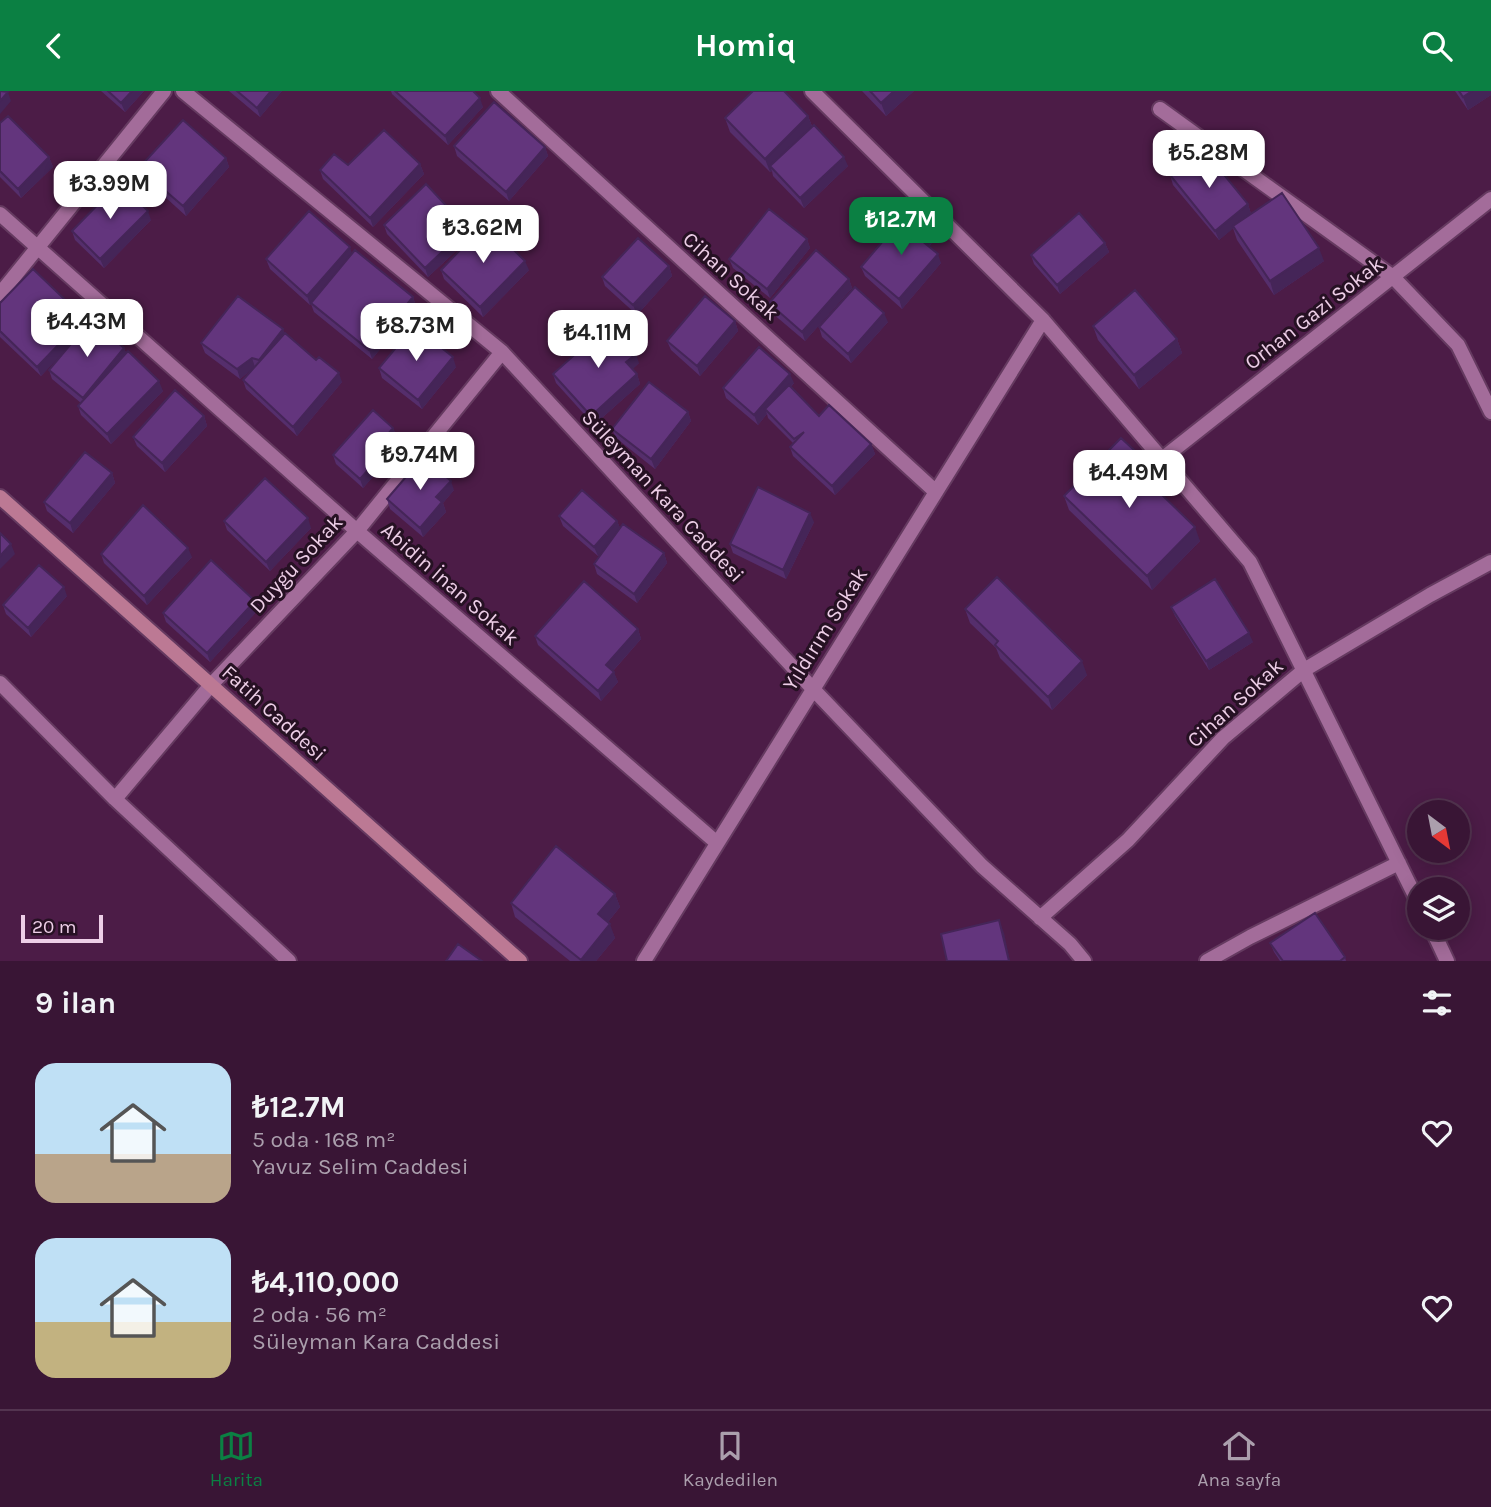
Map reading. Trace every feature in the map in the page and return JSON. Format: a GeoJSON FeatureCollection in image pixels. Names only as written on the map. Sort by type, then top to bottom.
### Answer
{"type":"FeatureCollection","features":[{"type":"Feature","properties":{"kind":"street"},"geometry":{"type":"LineString","coordinates":[[0,295],[164,91]]}},
{"type":"Feature","properties":{"kind":"street","name":"Süleyman Kara Caddesi"},"geometry":{"type":"LineString","coordinates":[[183,91],[502,352],[813,689],[982,866],[1070,944],[1084,961]]}},
{"type":"Feature","properties":{"kind":"street","name":"Cihan Sokak"},"geometry":{"type":"LineString","coordinates":[[498,91],[936,492]]}},
{"type":"Feature","properties":{"kind":"street"},"geometry":{"type":"LineString","coordinates":[[812,91],[1043,320],[1250,562],[1407,879]]}},
{"type":"Feature","properties":{"kind":"street"},"geometry":{"type":"LineString","coordinates":[[1160,109],[1393,278],[1458,345],[1491,412]]}},
{"type":"Feature","properties":{"kind":"street","name":"Orhan Gazi Sokak"},"geometry":{"type":"LineString","coordinates":[[1162,459],[1491,199]]}},
{"type":"Feature","properties":{"kind":"street","name":"Abidin İnan Sokak"},"geometry":{"type":"LineString","coordinates":[[0,214],[357,531],[717,843]]}},
{"type":"Feature","properties":{"kind":"street","name":"Yıldırım Sokak"},"geometry":{"type":"LineString","coordinates":[[644,961],[1043,320]]}},
{"type":"Feature","properties":{"kind":"street","name":"Duygu Sokak"},"geometry":{"type":"LineString","coordinates":[[115,799],[211,685],[357,531],[502,352]]}},
{"type":"Feature","properties":{"kind":"street","name":"Fatih Caddesi"},"geometry":{"type":"LineString","coordinates":[[0,496],[520,961]]}},
{"type":"Feature","properties":{"kind":"street","name":"Cihan Sokak"},"geometry":{"type":"LineString","coordinates":[[1041,918],[1128,840],[1223,737],[1304,670],[1491,562]]}},
{"type":"Feature","properties":{"kind":"street"},"geometry":{"type":"LineString","coordinates":[[0,683],[115,799],[289,961]]}},
{"type":"Feature","properties":{"kind":"street"},"geometry":{"type":"LineString","coordinates":[[1207,961],[1399,863]]}},
{"type":"Feature","properties":{"kind":"street"},"geometry":{"type":"LineString","coordinates":[[1437,940],[1447,961]]}},
{"type":"Feature","properties":{"kind":"building"},"geometry":{"type":"Polygon","coordinates":[[[0,91],[8,92],[0,101],[0,91]]]}},
{"type":"Feature","properties":{"kind":"building"},"geometry":{"type":"Polygon","coordinates":[[[108,91],[132,91],[121,103],[108,91]]]}},
{"type":"Feature","properties":{"kind":"building"},"geometry":{"type":"Polygon","coordinates":[[[237,91],[271,91],[257,108],[237,91]]]}},
{"type":"Feature","properties":{"kind":"building"},"geometry":{"type":"Polygon","coordinates":[[[395,91],[473,91],[480,98],[445,136],[395,91]]]}},
{"type":"Feature","properties":{"kind":"building"},"geometry":{"type":"Polygon","coordinates":[[[753,91],[784,91],[808,116],[765,159],[725,118],[753,91]]]}},
{"type":"Feature","properties":{"kind":"building"},"geometry":{"type":"Polygon","coordinates":[[[870,91],[894,91],[881,103],[870,91]]]}},
{"type":"Feature","properties":{"kind":"building"},"geometry":{"type":"Polygon","coordinates":[[[1459,91],[1472,91],[1463,97],[1459,91]]]}},
{"type":"Feature","properties":{"kind":"building"},"geometry":{"type":"Polygon","coordinates":[[[494,102],[545,147],[506,192],[454,146],[494,102]]]}},
{"type":"Feature","properties":{"kind":"building"},"geometry":{"type":"Polygon","coordinates":[[[8,116],[49,157],[18,189],[0,171],[0,123],[8,116]]]}},
{"type":"Feature","properties":{"kind":"building"},"geometry":{"type":"Polygon","coordinates":[[[183,120],[226,158],[183,206],[139,168],[183,120]]]}},
{"type":"Feature","properties":{"kind":"building"},"geometry":{"type":"Polygon","coordinates":[[[814,125],[844,157],[800,198],[770,166],[814,125]]]}},
{"type":"Feature","properties":{"kind":"building"},"geometry":{"type":"Polygon","coordinates":[[[384,130],[420,164],[370,218],[320,170],[334,154],[348,165],[384,130]]]}},
{"type":"Feature","properties":{"kind":"building"},"geometry":{"type":"Polygon","coordinates":[[[1203,149],[1248,204],[1215,231],[1170,175],[1203,149]]]}},
{"type":"Feature","properties":{"kind":"building"},"geometry":{"type":"Polygon","coordinates":[[[119,183],[148,211],[100,259],[72,231],[119,183]]]}},
{"type":"Feature","properties":{"kind":"building"},"geometry":{"type":"Polygon","coordinates":[[[426,184],[467,228],[425,268],[384,225],[426,184]]]}},
{"type":"Feature","properties":{"kind":"building"},"geometry":{"type":"Polygon","coordinates":[[[1282,193],[1319,248],[1270,281],[1233,226],[1282,193]]]}},
{"type":"Feature","properties":{"kind":"building"},"geometry":{"type":"Polygon","coordinates":[[[769,209],[807,239],[767,289],[729,259],[769,209]]]}},
{"type":"Feature","properties":{"kind":"building"},"geometry":{"type":"Polygon","coordinates":[[[309,211],[350,247],[307,296],[266,259],[309,211]]]}},
{"type":"Feature","properties":{"kind":"building"},"geometry":{"type":"Polygon","coordinates":[[[1079,213],[1105,243],[1057,285],[1031,255],[1079,213]]]}},
{"type":"Feature","properties":{"kind":"building"},"geometry":{"type":"Polygon","coordinates":[[[906,214],[929,233],[922,241],[938,254],[899,299],[861,267],[906,214]]]}},
{"type":"Feature","properties":{"kind":"building"},"geometry":{"type":"Polygon","coordinates":[[[486,223],[525,261],[480,307],[441,270],[486,223]]]}},
{"type":"Feature","properties":{"kind":"building"},"geometry":{"type":"Polygon","coordinates":[[[638,238],[669,266],[633,305],[602,277],[638,238]]]}},
{"type":"Feature","properties":{"kind":"building"},"geometry":{"type":"Polygon","coordinates":[[[355,250],[413,297],[369,350],[311,303],[355,250]]]}},
{"type":"Feature","properties":{"kind":"building"},"geometry":{"type":"Polygon","coordinates":[[[816,250],[849,279],[802,332],[769,303],[816,250]]]}},
{"type":"Feature","properties":{"kind":"building"},"geometry":{"type":"Polygon","coordinates":[[[33,269],[84,318],[37,367],[0,331],[0,303],[33,269]]]}},
{"type":"Feature","properties":{"kind":"building"},"geometry":{"type":"Polygon","coordinates":[[[855,287],[884,313],[848,354],[819,327],[855,287]]]}},
{"type":"Feature","properties":{"kind":"building"},"geometry":{"type":"Polygon","coordinates":[[[1135,290],[1177,339],[1134,375],[1093,326],[1135,290]]]}},
{"type":"Feature","properties":{"kind":"building"},"geometry":{"type":"Polygon","coordinates":[[[238,296],[283,329],[259,360],[252,358],[237,369],[201,343],[238,296]]]}},
{"type":"Feature","properties":{"kind":"building"},"geometry":{"type":"Polygon","coordinates":[[[705,296],[735,321],[697,366],[667,341],[705,296]]]}},
{"type":"Feature","properties":{"kind":"building"},"geometry":{"type":"Polygon","coordinates":[[[91,320],[124,348],[83,398],[49,370],[91,320]]]}},
{"type":"Feature","properties":{"kind":"building"},"geometry":{"type":"Polygon","coordinates":[[[609,324],[636,354],[626,362],[637,374],[591,416],[553,374],[609,324]]]}},
{"type":"Feature","properties":{"kind":"building"},"geometry":{"type":"Polygon","coordinates":[[[414,326],[453,357],[418,400],[379,368],[414,326]]]}},
{"type":"Feature","properties":{"kind":"building"},"geometry":{"type":"Polygon","coordinates":[[[285,333],[316,360],[319,357],[339,373],[293,427],[243,380],[285,333]]]}},
{"type":"Feature","properties":{"kind":"building"},"geometry":{"type":"Polygon","coordinates":[[[759,347],[790,374],[754,415],[723,388],[759,347]]]}},
{"type":"Feature","properties":{"kind":"building"},"geometry":{"type":"Polygon","coordinates":[[[128,351],[159,381],[107,434],[78,406],[128,351]]]}},
{"type":"Feature","properties":{"kind":"building"},"geometry":{"type":"Polygon","coordinates":[[[649,382],[688,412],[651,459],[612,429],[649,382]]]}},
{"type":"Feature","properties":{"kind":"building"},"geometry":{"type":"Polygon","coordinates":[[[789,385],[819,416],[829,405],[871,444],[832,486],[790,447],[804,432],[794,439],[765,409],[789,385]]]}},
{"type":"Feature","properties":{"kind":"building"},"geometry":{"type":"Polygon","coordinates":[[[175,390],[204,416],[162,463],[133,437],[175,390]]]}},
{"type":"Feature","properties":{"kind":"building"},"geometry":{"type":"Polygon","coordinates":[[[373,410],[393,428],[380,444],[386,450],[360,479],[333,455],[373,410]]]}},
{"type":"Feature","properties":{"kind":"building"},"geometry":{"type":"Polygon","coordinates":[[[1121,438],[1134,450],[1125,459],[1195,527],[1147,576],[1064,496],[1121,438]]]}},
{"type":"Feature","properties":{"kind":"building"},"geometry":{"type":"Polygon","coordinates":[[[85,452],[112,473],[70,523],[44,502],[85,452]]]}},
{"type":"Feature","properties":{"kind":"building"},"geometry":{"type":"Polygon","coordinates":[[[423,457],[451,481],[436,497],[442,502],[420,528],[387,499],[423,457]]]}},
{"type":"Feature","properties":{"kind":"building"},"geometry":{"type":"Polygon","coordinates":[[[265,478],[308,518],[266,562],[224,521],[265,478]]]}},
{"type":"Feature","properties":{"kind":"building"},"geometry":{"type":"Polygon","coordinates":[[[758,487],[810,513],[783,570],[730,544],[758,487]]]}},
{"type":"Feature","properties":{"kind":"building"},"geometry":{"type":"Polygon","coordinates":[[[582,490],[617,521],[594,547],[559,516],[582,490]]]}},
{"type":"Feature","properties":{"kind":"building"},"geometry":{"type":"Polygon","coordinates":[[[143,505],[188,548],[144,596],[101,554],[143,505]]]}},
{"type":"Feature","properties":{"kind":"building"},"geometry":{"type":"Polygon","coordinates":[[[623,524],[664,553],[634,594],[594,564],[623,524]]]}},
{"type":"Feature","properties":{"kind":"building"},"geometry":{"type":"Polygon","coordinates":[[[0,533],[11,544],[0,556],[0,533]]]}},
{"type":"Feature","properties":{"kind":"building"},"geometry":{"type":"Polygon","coordinates":[[[211,560],[255,601],[207,653],[163,613],[211,560]]]}},
{"type":"Feature","properties":{"kind":"building"},"geometry":{"type":"Polygon","coordinates":[[[39,565],[64,587],[28,628],[3,605],[39,565]]]}},
{"type":"Feature","properties":{"kind":"building"},"geometry":{"type":"Polygon","coordinates":[[[997,577],[1082,661],[1048,697],[995,645],[998,641],[965,609],[997,577]]]}},
{"type":"Feature","properties":{"kind":"building"},"geometry":{"type":"Polygon","coordinates":[[[1215,579],[1249,633],[1206,661],[1171,607],[1215,579]]]}},
{"type":"Feature","properties":{"kind":"building"},"geometry":{"type":"Polygon","coordinates":[[[584,581],[638,629],[606,665],[614,672],[598,691],[535,636],[584,581]]]}},
{"type":"Feature","properties":{"kind":"building"},"geometry":{"type":"Polygon","coordinates":[[[556,846],[615,894],[598,914],[610,924],[581,960],[511,903],[556,846]]]}},
{"type":"Feature","properties":{"kind":"building"},"geometry":{"type":"Polygon","coordinates":[[[1315,913],[1345,957],[1340,961],[1283,961],[1270,943],[1315,913]]]}},
{"type":"Feature","properties":{"kind":"building"},"geometry":{"type":"Polygon","coordinates":[[[999,920],[1009,961],[947,961],[941,934],[999,920]]]}},
{"type":"Feature","properties":{"kind":"building"},"geometry":{"type":"Polygon","coordinates":[[[458,944],[482,961],[446,961],[458,944]]]}}]}
